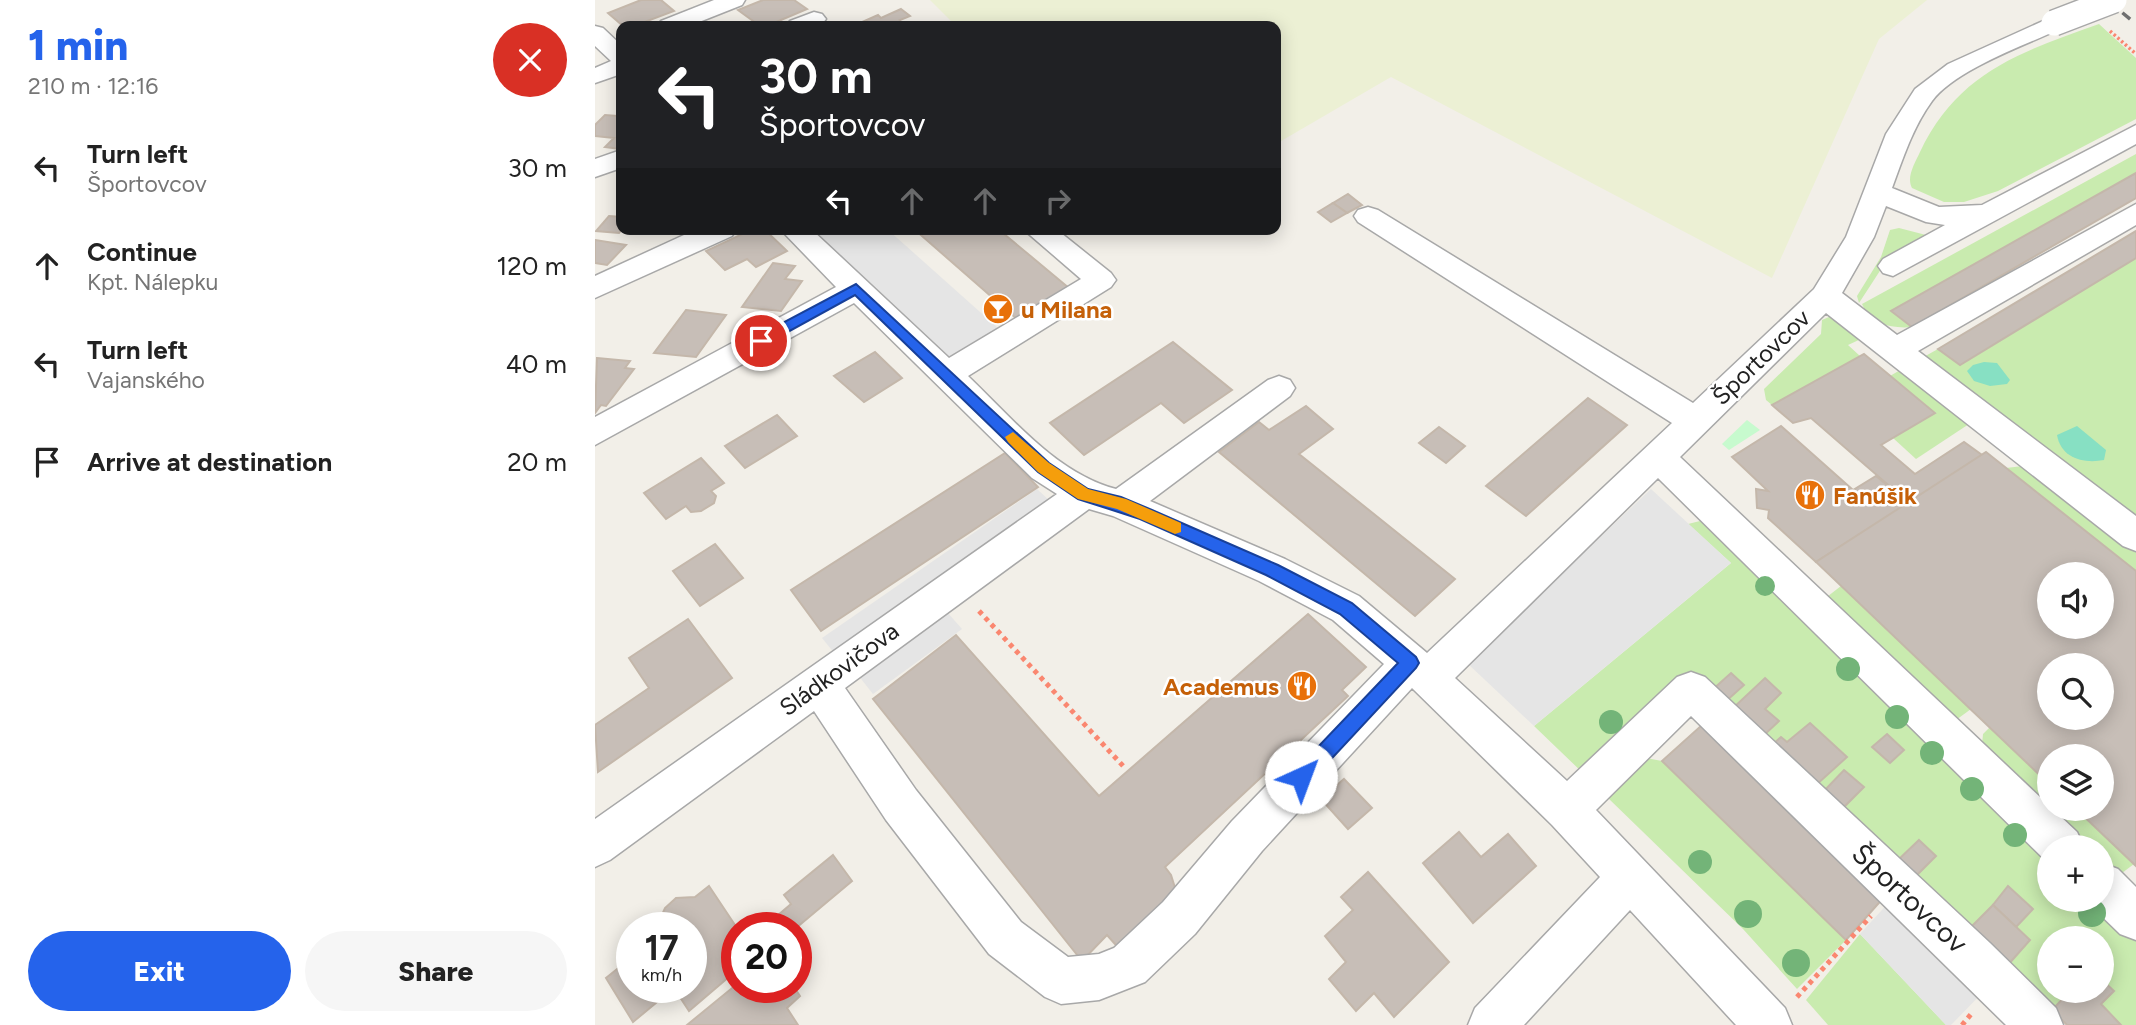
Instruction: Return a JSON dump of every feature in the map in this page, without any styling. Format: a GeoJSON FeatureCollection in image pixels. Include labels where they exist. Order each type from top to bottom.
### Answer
{"type":"FeatureCollection","features":[{"type":"Feature","properties":{"kind":"street"},"geometry":{"type":"LineString","coordinates":[[682,21],[734,0]]}},
{"type":"Feature","properties":{"kind":"street","name":"Športovcov"},"geometry":{"type":"LineString","coordinates":[[818,683],[901,805],[1005,938],[1061,981],[1099,977],[1129,966],[1179,918],[1247,836],[1419,670],[1695,421],[1825,296],[1860,237],[1899,134],[1924,94],[1957,69],[2054,23],[2114,0]]}},
{"type":"Feature","properties":{"kind":"street"},"geometry":{"type":"LineString","coordinates":[[595,76],[614,50]]}},
{"type":"Feature","properties":{"kind":"street"},"geometry":{"type":"LineString","coordinates":[[1893,267],[2136,133]]}},
{"type":"Feature","properties":{"kind":"street"},"geometry":{"type":"LineString","coordinates":[[595,169],[616,160]]}},
{"type":"Feature","properties":{"kind":"street"},"geometry":{"type":"LineString","coordinates":[[1876,192],[1936,216],[1987,214]]}},
{"type":"Feature","properties":{"kind":"street"},"geometry":{"type":"LineString","coordinates":[[1896,350],[2136,214]]}},
{"type":"Feature","properties":{"kind":"street"},"geometry":{"type":"LineString","coordinates":[[1368,216],[1695,421]]}},
{"type":"Feature","properties":{"kind":"street"},"geometry":{"type":"LineString","coordinates":[[595,288],[709,235]]}},
{"type":"Feature","properties":{"kind":"street"},"geometry":{"type":"LineString","coordinates":[[800,235],[1044,468],[1084,494],[1121,504],[1272,570],[1346,608],[1419,670],[1567,810],[1630,878],[1779,1015]]}},
{"type":"Feature","properties":{"kind":"street"},"geometry":{"type":"LineString","coordinates":[[948,374],[1101,280],[1045,235]]}},
{"type":"Feature","properties":{"kind":"street"},"geometry":{"type":"LineString","coordinates":[[595,432],[856,289]]}},
{"type":"Feature","properties":{"kind":"street"},"geometry":{"type":"LineString","coordinates":[[1825,296],[2136,536]]}},
{"type":"Feature","properties":{"kind":"street"},"geometry":{"type":"LineString","coordinates":[[1121,504],[1279,388]]}},
{"type":"Feature","properties":{"kind":"street"},"geometry":{"type":"LineString","coordinates":[[1656,456],[2050,835]]}},
{"type":"Feature","properties":{"kind":"street","name":"Sládkovičova"},"geometry":{"type":"LineString","coordinates":[[595,845],[1084,494]]}},
{"type":"Feature","properties":{"kind":"street","name":"Športovcov"},"geometry":{"type":"LineString","coordinates":[[1567,810],[1691,690],[2039,1025]]}},
{"type":"Feature","properties":{"kind":"street"},"geometry":{"type":"LineString","coordinates":[[1492,1025],[1630,878]]}},
{"type":"Feature","properties":{"kind":"street"},"geometry":{"type":"LineString","coordinates":[[2114,897],[2136,918]]}},
{"type":"Feature","properties":{"kind":"path"},"geometry":{"type":"LineString","coordinates":[[955,585],[1125,768]]}},
{"type":"Feature","properties":{"kind":"path"},"geometry":{"type":"LineString","coordinates":[[1779,1015],[1898,887]]}},
{"type":"Feature","properties":{"kind":"green space"},"geometry":{"type":"Polygon","coordinates":[[[930,0],[1927,0],[1879,39],[1772,278],[1391,77],[1281,141],[1281,21],[951,21],[930,0]]]}},
{"type":"Feature","properties":{"kind":"green space"},"geometry":{"type":"Polygon","coordinates":[[[2099,24],[2136,58],[2136,119],[1998,191],[1964,202],[1944,202],[1912,188],[1912,170],[1935,125],[1953,102],[1973,84],[2018,56],[2099,24]]]}},
{"type":"Feature","properties":{"kind":"green space"},"geometry":{"type":"Polygon","coordinates":[[[2136,154],[2136,173],[1892,311],[1912,327],[1883,324],[1857,311],[1864,308],[1862,304],[2136,154]]]}},
{"type":"Feature","properties":{"kind":"green space"},"geometry":{"type":"Polygon","coordinates":[[[1899,228],[1926,235],[1887,260],[1859,303],[1857,296],[1881,257],[1890,230],[1899,228]]]}},
{"type":"Feature","properties":{"kind":"green space"},"geometry":{"type":"Polygon","coordinates":[[[2136,258],[2136,524],[1920,359],[1938,349],[1961,365],[2136,258]]]}},
{"type":"Feature","properties":{"kind":"green space"},"geometry":{"type":"Polygon","coordinates":[[[1837,317],[1861,339],[1848,345],[1860,356],[1772,405],[1766,400],[1764,389],[1821,334],[1822,320],[1837,317]]]}},
{"type":"Feature","properties":{"kind":"green space"},"geometry":{"type":"Polygon","coordinates":[[[1997,363],[2010,380],[2007,384],[1990,386],[1974,381],[1967,371],[1973,365],[1997,363]]]}},
{"type":"Feature","properties":{"kind":"green space"},"geometry":{"type":"Polygon","coordinates":[[[1907,366],[1969,424],[1916,459],[1893,438],[1890,376],[1907,366]]]}},
{"type":"Feature","properties":{"kind":"green space"},"geometry":{"type":"Polygon","coordinates":[[[1747,420],[1760,430],[1729,450],[1722,444],[1747,420]]]}},
{"type":"Feature","properties":{"kind":"green space"},"geometry":{"type":"Polygon","coordinates":[[[2077,426],[2106,450],[2104,460],[2081,460],[2063,449],[2057,435],[2077,426]]]}},
{"type":"Feature","properties":{"kind":"green space"},"geometry":{"type":"Polygon","coordinates":[[[2023,466],[2136,548],[2136,571],[2006,468],[2023,466]]]}},
{"type":"Feature","properties":{"kind":"green space"},"geometry":{"type":"Polygon","coordinates":[[[1700,521],[1712,524],[1724,533],[2037,843],[2037,912],[2107,912],[2136,940],[2136,1025],[2067,1025],[2044,1003],[2114,1003],[2114,926],[2037,926],[2037,997],[1709,689],[1585,775],[1534,726],[1731,563],[1688,524],[1700,521]]]}},
{"type":"Feature","properties":{"kind":"green space"},"geometry":{"type":"Polygon","coordinates":[[[1841,586],[1971,709],[1956,720],[1823,600],[1841,586]]]}},
{"type":"Feature","properties":{"kind":"green space"},"geometry":{"type":"Polygon","coordinates":[[[1990,727],[2037,772],[2037,798],[1982,745],[1983,734],[1990,727]]]}},
{"type":"Feature","properties":{"kind":"green space"},"geometry":{"type":"Polygon","coordinates":[[[1646,758],[1662,761],[1846,940],[1797,989],[1743,929],[1608,798],[1646,758]]]}},
{"type":"Feature","properties":{"kind":"green space"},"geometry":{"type":"Polygon","coordinates":[[[2061,821],[2088,821],[2103,835],[2076,835],[2061,821]]]}},
{"type":"Feature","properties":{"kind":"green space"},"geometry":{"type":"Polygon","coordinates":[[[2114,845],[2134,864],[2118,876],[2114,872],[2114,845]]]}},
{"type":"Feature","properties":{"kind":"green space"},"geometry":{"type":"Polygon","coordinates":[[[1860,934],[1946,1025],[1828,1025],[1806,1000],[1860,934]]]}},
{"type":"Feature","properties":{"kind":"shaded area"},"geometry":{"type":"Polygon","coordinates":[[[800,235],[894,235],[1008,337],[948,374],[800,235]]]}},
{"type":"Feature","properties":{"kind":"shaded area"},"geometry":{"type":"Polygon","coordinates":[[[1037,489],[1051,502],[835,654],[822,638],[1037,489]]]}},
{"type":"Feature","properties":{"kind":"shaded area"},"geometry":{"type":"Polygon","coordinates":[[[1651,489],[1731,563],[1534,726],[1467,663],[1651,489]]]}},
{"type":"Feature","properties":{"kind":"shaded area"},"geometry":{"type":"Polygon","coordinates":[[[947,612],[962,629],[873,694],[858,675],[947,612]]]}},
{"type":"Feature","properties":{"kind":"shaded area"},"geometry":{"type":"Polygon","coordinates":[[[1892,899],[1985,990],[1951,1025],[1946,1025],[1860,934],[1892,899]]]}},
{"type":"Feature","properties":{"kind":"building"},"geometry":{"type":"Polygon","coordinates":[[[641,0],[661,0],[674,11],[647,21],[617,21],[608,13],[641,0]]]}},
{"type":"Feature","properties":{"kind":"building"},"geometry":{"type":"Polygon","coordinates":[[[763,0],[794,0],[807,9],[779,21],[753,21],[738,10],[763,0]]]}},
{"type":"Feature","properties":{"kind":"building"},"geometry":{"type":"Polygon","coordinates":[[[901,9],[910,16],[901,21],[864,21],[878,15],[881,18],[901,9]]]}},
{"type":"Feature","properties":{"kind":"building"},"geometry":{"type":"Polygon","coordinates":[[[605,115],[616,116],[616,148],[605,147],[614,138],[595,136],[595,125],[605,115]]]}},
{"type":"Feature","properties":{"kind":"building"},"geometry":{"type":"Polygon","coordinates":[[[2136,173],[2136,198],[1912,327],[1891,311],[2136,173]]]}},
{"type":"Feature","properties":{"kind":"building"},"geometry":{"type":"Polygon","coordinates":[[[1348,194],[1362,205],[1347,213],[1333,203],[1348,194]]]}},
{"type":"Feature","properties":{"kind":"building"},"geometry":{"type":"Polygon","coordinates":[[[1333,203],[1347,213],[1331,222],[1318,212],[1333,203]]]}},
{"type":"Feature","properties":{"kind":"building"},"geometry":{"type":"Polygon","coordinates":[[[609,216],[616,217],[616,233],[596,231],[609,216]]]}},
{"type":"Feature","properties":{"kind":"building"},"geometry":{"type":"Polygon","coordinates":[[[2136,231],[2136,258],[1960,365],[1938,349],[2136,231]]]}},
{"type":"Feature","properties":{"kind":"building"},"geometry":{"type":"Polygon","coordinates":[[[740,235],[770,235],[787,251],[756,267],[747,259],[725,270],[706,251],[740,235]]]}},
{"type":"Feature","properties":{"kind":"building"},"geometry":{"type":"Polygon","coordinates":[[[921,235],[1005,235],[1069,288],[1017,319],[921,235]]]}},
{"type":"Feature","properties":{"kind":"building"},"geometry":{"type":"Polygon","coordinates":[[[595,240],[626,245],[607,265],[595,263],[595,240]]]}},
{"type":"Feature","properties":{"kind":"building"},"geometry":{"type":"Polygon","coordinates":[[[773,263],[795,266],[785,279],[802,281],[781,311],[742,307],[773,263]]]}},
{"type":"Feature","properties":{"kind":"building"},"geometry":{"type":"Polygon","coordinates":[[[686,310],[726,315],[696,357],[654,353],[686,310]]]}},
{"type":"Feature","properties":{"kind":"building"},"geometry":{"type":"Polygon","coordinates":[[[1173,342],[1232,390],[1184,423],[1161,403],[1084,455],[1050,423],[1173,342]]]}},
{"type":"Feature","properties":{"kind":"building"},"geometry":{"type":"Polygon","coordinates":[[[875,352],[902,378],[864,402],[834,376],[875,352]]]}},
{"type":"Feature","properties":{"kind":"building"},"geometry":{"type":"Polygon","coordinates":[[[1864,354],[1935,413],[1881,445],[1915,474],[1964,442],[1982,455],[1909,503],[1811,418],[1793,423],[1772,405],[1864,354]]]}},
{"type":"Feature","properties":{"kind":"building"},"geometry":{"type":"Polygon","coordinates":[[[597,358],[630,361],[625,368],[634,369],[606,406],[601,405],[595,413],[597,358]]]}},
{"type":"Feature","properties":{"kind":"building"},"geometry":{"type":"Polygon","coordinates":[[[1588,398],[1627,425],[1526,516],[1486,486],[1588,398]]]}},
{"type":"Feature","properties":{"kind":"building"},"geometry":{"type":"Polygon","coordinates":[[[1306,406],[1333,429],[1299,454],[1455,579],[1415,616],[1219,452],[1259,422],[1269,430],[1306,406]]]}},
{"type":"Feature","properties":{"kind":"building"},"geometry":{"type":"Polygon","coordinates":[[[777,415],[797,436],[745,468],[725,446],[777,415]]]}},
{"type":"Feature","properties":{"kind":"building"},"geometry":{"type":"Polygon","coordinates":[[[1781,426],[1853,490],[1876,476],[1909,503],[1816,562],[1768,518],[1769,510],[1757,508],[1756,489],[1768,491],[1732,457],[1781,426]]]}},
{"type":"Feature","properties":{"kind":"building"},"geometry":{"type":"Polygon","coordinates":[[[1439,427],[1465,446],[1446,463],[1419,443],[1439,427]]]}},
{"type":"Feature","properties":{"kind":"building"},"geometry":{"type":"Polygon","coordinates":[[[1986,452],[2136,571],[2136,866],[2114,845],[2114,835],[2103,835],[2089,821],[2114,821],[2114,744],[2037,744],[2037,773],[1816,562],[1986,452]]]}},
{"type":"Feature","properties":{"kind":"building"},"geometry":{"type":"Polygon","coordinates":[[[1005,453],[1038,487],[821,631],[791,590],[1005,453]]]}},
{"type":"Feature","properties":{"kind":"building"},"geometry":{"type":"Polygon","coordinates":[[[701,458],[724,483],[711,491],[716,496],[714,503],[701,511],[691,512],[686,506],[666,519],[644,493],[701,458]]]}},
{"type":"Feature","properties":{"kind":"building"},"geometry":{"type":"Polygon","coordinates":[[[715,544],[743,578],[700,606],[673,571],[715,544]]]}},
{"type":"Feature","properties":{"kind":"building"},"geometry":{"type":"Polygon","coordinates":[[[1308,614],[1366,667],[1342,690],[1348,696],[1165,867],[1171,875],[1180,904],[1123,953],[1107,935],[1082,961],[873,699],[956,635],[1099,796],[1308,614]]]}},
{"type":"Feature","properties":{"kind":"building"},"geometry":{"type":"Polygon","coordinates":[[[688,619],[732,678],[598,772],[595,725],[649,688],[629,658],[688,619]]]}},
{"type":"Feature","properties":{"kind":"building"},"geometry":{"type":"Polygon","coordinates":[[[1731,673],[1744,685],[1724,703],[1711,691],[1731,673]]]}},
{"type":"Feature","properties":{"kind":"building"},"geometry":{"type":"Polygon","coordinates":[[[1765,678],[1781,693],[1765,709],[1779,721],[1761,738],[1731,710],[1765,678]]]}},
{"type":"Feature","properties":{"kind":"building"},"geometry":{"type":"Polygon","coordinates":[[[1810,723],[1847,757],[1815,786],[1771,746],[1781,737],[1787,742],[1810,723]]]}},
{"type":"Feature","properties":{"kind":"building"},"geometry":{"type":"Polygon","coordinates":[[[1702,725],[1885,896],[1846,940],[1662,761],[1702,725]]]}},
{"type":"Feature","properties":{"kind":"building"},"geometry":{"type":"Polygon","coordinates":[[[1887,734],[1904,750],[1890,763],[1872,747],[1887,734]]]}},
{"type":"Feature","properties":{"kind":"building"},"geometry":{"type":"Polygon","coordinates":[[[1844,770],[1864,787],[1842,809],[1823,792],[1844,770]]]}},
{"type":"Feature","properties":{"kind":"building"},"geometry":{"type":"Polygon","coordinates":[[[1344,779],[1372,808],[1348,829],[1321,799],[1344,779]]]}},
{"type":"Feature","properties":{"kind":"building"},"geometry":{"type":"Polygon","coordinates":[[[1459,832],[1481,857],[1508,834],[1536,866],[1473,923],[1423,863],[1459,832]]]}},
{"type":"Feature","properties":{"kind":"building"},"geometry":{"type":"Polygon","coordinates":[[[1919,840],[1936,856],[1915,877],[1898,860],[1919,840]]]}},
{"type":"Feature","properties":{"kind":"building"},"geometry":{"type":"Polygon","coordinates":[[[833,855],[852,881],[812,915],[812,912],[782,912],[791,904],[784,895],[833,855]]]}},
{"type":"Feature","properties":{"kind":"building"},"geometry":{"type":"Polygon","coordinates":[[[1368,872],[1449,962],[1394,1017],[1374,993],[1356,1011],[1329,979],[1346,962],[1325,936],[1353,910],[1341,897],[1368,872]]]}},
{"type":"Feature","properties":{"kind":"building"},"geometry":{"type":"Polygon","coordinates":[[[709,886],[726,912],[721,912],[721,984],[707,996],[707,912],[663,912],[676,898],[695,897],[709,886]]]}},
{"type":"Feature","properties":{"kind":"building"},"geometry":{"type":"Polygon","coordinates":[[[2008,886],[2033,909],[2016,927],[1993,905],[2008,886]]]}},
{"type":"Feature","properties":{"kind":"building"},"geometry":{"type":"Polygon","coordinates":[[[1993,905],[2030,940],[2007,966],[1969,929],[1993,905]]]}},
{"type":"Feature","properties":{"kind":"building"},"geometry":{"type":"Polygon","coordinates":[[[616,970],[616,994],[606,978],[616,970]]]}},
{"type":"Feature","properties":{"kind":"building"},"geometry":{"type":"Polygon","coordinates":[[[721,997],[721,1003],[792,1003],[787,1008],[798,1025],[687,1025],[721,997]]]}},
{"type":"Feature","properties":{"kind":"building"},"geometry":{"type":"Polygon","coordinates":[[[621,1003],[656,1003],[633,1022],[621,1003]]]}},
{"type":"Feature","properties":{"kind":"building"},"geometry":{"type":"Polygon","coordinates":[[[684,1003],[698,1003],[689,1011],[684,1003]]]}},
{"type":"Feature","properties":{"kind":"building"},"geometry":{"type":"Polygon","coordinates":[[[2059,1003],[2102,1003],[2121,1025],[2067,1025],[2052,1010],[2059,1003]]]}},
{"type":"Feature","properties":{"kind":"railway"},"geometry":{"type":"LineString","coordinates":[[2107,0],[2136,24]]}},
{"type":"Feature","properties":{"kind":"slow traffic"},"geometry":{"type":"LineString","coordinates":[[1013,437],[1044,468],[1084,494],[1121,504],[1175,527]]}},
{"type":"Feature","properties":{"kind":"place","name":"u Milana"},"geometry":{"type":"Point","coordinates":[998,309]}},
{"type":"Feature","properties":{"kind":"place","name":"Fanúšik"},"geometry":{"type":"Point","coordinates":[1810,495]}},
{"type":"Feature","properties":{"kind":"place","name":"Academus"},"geometry":{"type":"Point","coordinates":[1302,686]}},
{"type":"Feature","properties":{"kind":"route"},"geometry":{"type":"LineString","coordinates":[[761,341],[856,289],[1044,468],[1084,494],[1121,504],[1272,570],[1346,608],[1410,663],[1301,777]]}}]}
